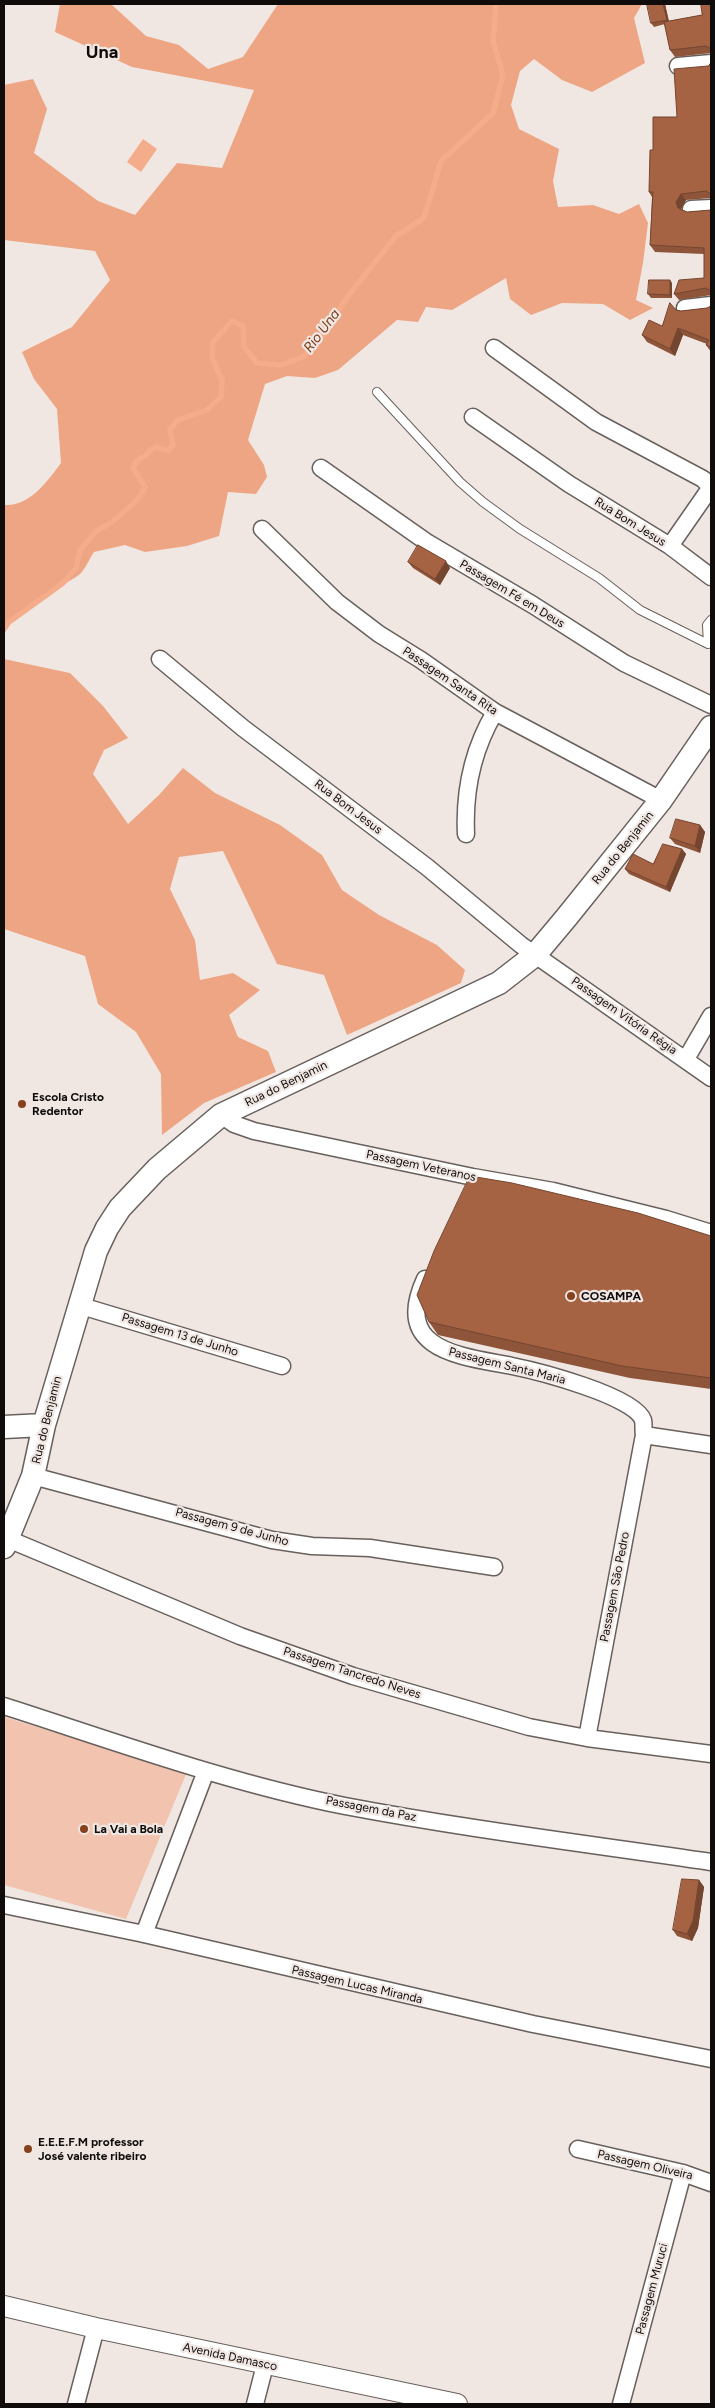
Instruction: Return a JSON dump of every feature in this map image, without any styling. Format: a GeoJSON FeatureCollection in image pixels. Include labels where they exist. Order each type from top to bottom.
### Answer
{"type":"FeatureCollection","features":[{"type":"Feature","properties":{"kind":"main road","name":"Rua do Benjamin"},"geometry":{"type":"LineString","coordinates":[[6,1543],[33,1476],[44,1425],[78,1305],[96,1250],[120,1208],[157,1169],[221,1115],[499,983],[536,955],[708,741]]}},
{"type":"Feature","properties":{"kind":"main road"},"geometry":{"type":"LineString","coordinates":[[4,1427],[44,1425]]}},
{"type":"Feature","properties":{"kind":"street"},"geometry":{"type":"LineString","coordinates":[[678,66],[711,63]]}},
{"type":"Feature","properties":{"kind":"street"},"geometry":{"type":"LineString","coordinates":[[691,208],[711,208]]}},
{"type":"Feature","properties":{"kind":"street"},"geometry":{"type":"LineString","coordinates":[[685,308],[711,305]]}},
{"type":"Feature","properties":{"kind":"street"},"geometry":{"type":"LineString","coordinates":[[494,348],[596,422],[703,479],[711,487],[670,546]]}},
{"type":"Feature","properties":{"kind":"street","name":"Rua Bom Jesus"},"geometry":{"type":"LineString","coordinates":[[473,417],[569,484],[670,546],[711,577]]}},
{"type":"Feature","properties":{"kind":"street","name":"Passagem Fé em Deus"},"geometry":{"type":"LineString","coordinates":[[321,468],[428,543],[534,605],[624,663],[711,705]]}},
{"type":"Feature","properties":{"kind":"street","name":"Passagem Santa Rita"},"geometry":{"type":"LineString","coordinates":[[262,529],[337,602],[379,634],[421,660],[495,712],[661,800]]}},
{"type":"Feature","properties":{"kind":"street","name":"Rua Bom Jesus"},"geometry":{"type":"LineString","coordinates":[[160,659],[243,728],[427,867],[521,946],[536,955]]}},
{"type":"Feature","properties":{"kind":"street"},"geometry":{"type":"LineString","coordinates":[[466,834],[465,810],[472,763],[481,736],[495,712]]}},
{"type":"Feature","properties":{"kind":"street","name":"Passagem Vitória Régia"},"geometry":{"type":"LineString","coordinates":[[536,955],[711,1078]]}},
{"type":"Feature","properties":{"kind":"street"},"geometry":{"type":"LineString","coordinates":[[686,1059],[711,1016]]}},
{"type":"Feature","properties":{"kind":"street","name":"Passagem Veteranos"},"geometry":{"type":"LineString","coordinates":[[221,1115],[234,1124],[254,1131],[473,1177],[553,1191],[666,1219],[711,1233]]}},
{"type":"Feature","properties":{"kind":"street"},"geometry":{"type":"LineString","coordinates":[[465,1194],[473,1177]]}},
{"type":"Feature","properties":{"kind":"street","name":"Passagem Santa Maria"},"geometry":{"type":"LineString","coordinates":[[432,1265],[415,1312],[421,1330],[434,1345],[452,1354],[523,1368],[612,1396],[631,1405],[643,1419],[644,1435]]}},
{"type":"Feature","properties":{"kind":"street","name":"Passagem 13 de Junho"},"geometry":{"type":"LineString","coordinates":[[78,1305],[282,1366]]}},
{"type":"Feature","properties":{"kind":"street"},"geometry":{"type":"LineString","coordinates":[[644,1435],[711,1445]]}},
{"type":"Feature","properties":{"kind":"street","name":"Passagem São Pedro"},"geometry":{"type":"LineString","coordinates":[[587,1738],[644,1435]]}},
{"type":"Feature","properties":{"kind":"street","name":"Passagem 9 de Junho"},"geometry":{"type":"LineString","coordinates":[[33,1476],[272,1540],[312,1546],[370,1548],[494,1567]]}},
{"type":"Feature","properties":{"kind":"street","name":"Passagem Tancredo Neves"},"geometry":{"type":"LineString","coordinates":[[6,1543],[240,1636],[353,1676],[530,1727],[587,1738],[711,1754]]}},
{"type":"Feature","properties":{"kind":"street","name":"Passagem da Paz"},"geometry":{"type":"LineString","coordinates":[[4,1706],[206,1771],[343,1805],[458,1825],[711,1862]]}},
{"type":"Feature","properties":{"kind":"street"},"geometry":{"type":"LineString","coordinates":[[144,1934],[206,1771]]}},
{"type":"Feature","properties":{"kind":"street","name":"Passagem Lucas Miranda"},"geometry":{"type":"LineString","coordinates":[[4,1905],[144,1934],[532,2024],[711,2059]]}},
{"type":"Feature","properties":{"kind":"street","name":"Passagem Oliveira"},"geometry":{"type":"LineString","coordinates":[[578,2149],[683,2174],[711,2183]]}},
{"type":"Feature","properties":{"kind":"street","name":"Passagem Muruci"},"geometry":{"type":"LineString","coordinates":[[621,2404],[683,2174]]}},
{"type":"Feature","properties":{"kind":"street","name":"Avenida Damasco"},"geometry":{"type":"LineString","coordinates":[[4,2306],[96,2328],[450,2404]]}},
{"type":"Feature","properties":{"kind":"street"},"geometry":{"type":"LineString","coordinates":[[76,2404],[96,2328]]}},
{"type":"Feature","properties":{"kind":"street"},"geometry":{"type":"LineString","coordinates":[[255,2404],[265,2365]]}},
{"type":"Feature","properties":{"kind":"lane"},"geometry":{"type":"LineString","coordinates":[[377,392],[460,482],[483,502],[520,529],[549,545],[565,558],[599,578],[640,610],[687,636],[708,644],[707,625],[711,620]]}},
{"type":"Feature","properties":{"kind":"shaded area"},"geometry":{"type":"Polygon","coordinates":[[[60,4],[111,4],[146,36],[179,45],[208,69],[243,57],[278,4],[642,4],[634,18],[645,63],[592,92],[562,80],[534,59],[520,71],[511,105],[519,129],[559,149],[553,181],[558,207],[593,205],[619,214],[639,204],[648,223],[636,300],[653,308],[630,320],[603,304],[562,303],[531,315],[510,299],[506,278],[452,310],[426,307],[418,322],[397,320],[338,370],[315,378],[287,376],[265,384],[248,440],[264,465],[267,477],[256,494],[228,492],[219,536],[187,546],[145,552],[125,545],[94,552],[79,575],[25,609],[9,625],[4,635],[4,505],[13,505],[29,498],[50,478],[61,463],[57,409],[34,379],[22,352],[72,327],[110,280],[95,251],[4,240],[4,85],[33,79],[47,109],[34,153],[98,201],[135,215],[177,163],[222,168],[254,90],[132,67],[55,32],[60,4]]]}},
{"type":"Feature","properties":{"kind":"shaded area"},"geometry":{"type":"Polygon","coordinates":[[[143,139],[157,149],[141,172],[127,162],[143,139]]]}},
{"type":"Feature","properties":{"kind":"shaded area"},"geometry":{"type":"Polygon","coordinates":[[[4,659],[70,673],[103,706],[128,738],[104,750],[93,774],[128,824],[159,795],[183,768],[215,793],[280,825],[322,855],[342,890],[379,915],[437,945],[465,970],[461,983],[347,1035],[324,975],[277,964],[223,851],[179,857],[170,889],[195,940],[200,980],[233,973],[260,990],[229,1015],[238,1037],[268,1051],[276,1072],[204,1103],[162,1135],[161,1074],[136,1032],[98,1004],[85,956],[4,929],[4,659]]]}},
{"type":"Feature","properties":{"kind":"shaded area","name":"La Vai a Bola"},"geometry":{"type":"Polygon","coordinates":[[[4,1717],[187,1772],[126,1919],[4,1885],[4,1717]]]}},
{"type":"Feature","properties":{"kind":"building"},"geometry":{"type":"Polygon","coordinates":[[[647,4],[663,4],[667,20],[651,23],[647,4]]]}},
{"type":"Feature","properties":{"kind":"building"},"geometry":{"type":"Polygon","coordinates":[[[701,4],[711,4],[711,49],[706,46],[670,50],[664,22],[702,15],[701,4]]]}},
{"type":"Feature","properties":{"kind":"building"},"geometry":{"type":"Polygon","coordinates":[[[711,63],[711,194],[706,191],[681,194],[676,202],[678,208],[687,212],[711,210],[711,291],[706,288],[674,294],[679,280],[704,278],[704,248],[650,245],[653,192],[649,192],[650,150],[653,150],[653,117],[677,117],[674,69],[708,66],[711,63]]]}},
{"type":"Feature","properties":{"kind":"building"},"geometry":{"type":"Polygon","coordinates":[[[649,280],[670,280],[670,295],[648,294],[649,280]]]}},
{"type":"Feature","properties":{"kind":"building"},"geometry":{"type":"Polygon","coordinates":[[[670,303],[676,310],[681,311],[711,306],[711,347],[706,345],[709,340],[678,328],[670,349],[642,335],[649,320],[662,326],[670,303]]]}},
{"type":"Feature","properties":{"kind":"building"},"geometry":{"type":"Polygon","coordinates":[[[418,545],[446,561],[435,579],[408,562],[418,545]]]}},
{"type":"Feature","properties":{"kind":"building"},"geometry":{"type":"Polygon","coordinates":[[[676,819],[700,825],[695,846],[670,838],[676,819]]]}},
{"type":"Feature","properties":{"kind":"building"},"geometry":{"type":"Polygon","coordinates":[[[663,844],[682,849],[666,887],[625,869],[633,854],[653,864],[663,844]]]}},
{"type":"Feature","properties":{"kind":"building","name":"COSAMPA"},"geometry":{"type":"Polygon","coordinates":[[[470,1176],[512,1183],[638,1213],[711,1236],[711,1378],[622,1366],[429,1322],[417,1295],[434,1251],[470,1176]]]}},
{"type":"Feature","properties":{"kind":"building"},"geometry":{"type":"Polygon","coordinates":[[[682,1879],[699,1880],[693,1921],[687,1934],[673,1930],[682,1879]]]}},
{"type":"Feature","properties":{"kind":"waterway","name":"Rio Una"},"geometry":{"type":"LineString","coordinates":[[4,629],[9,622],[63,583],[76,568],[80,550],[95,532],[112,522],[141,495],[145,487],[133,468],[136,462],[146,456],[150,450],[157,447],[168,451],[173,445],[170,429],[178,420],[207,410],[221,397],[222,380],[212,358],[213,342],[232,321],[243,326],[244,347],[257,363],[281,365],[303,357],[322,336],[348,296],[396,236],[424,218],[441,161],[493,113],[503,75],[493,41],[496,4]]}},
{"type":"Feature","properties":{"kind":"place","name":"Escola Cristo Redentor"},"geometry":{"type":"Point","coordinates":[22,1104]}},
{"type":"Feature","properties":{"kind":"place","name":"COSAMPA"},"geometry":{"type":"Point","coordinates":[571,1296]}},
{"type":"Feature","properties":{"kind":"place","name":"La Vai a Bola"},"geometry":{"type":"Point","coordinates":[84,1829]}},
{"type":"Feature","properties":{"kind":"place","name":"E.E.E.F.M professor José valente ribeiro"},"geometry":{"type":"Point","coordinates":[28,2149]}},
{"type":"Feature","properties":{"kind":"district","name":"Una"},"geometry":{"type":"Point","coordinates":[102,53]}}]}
